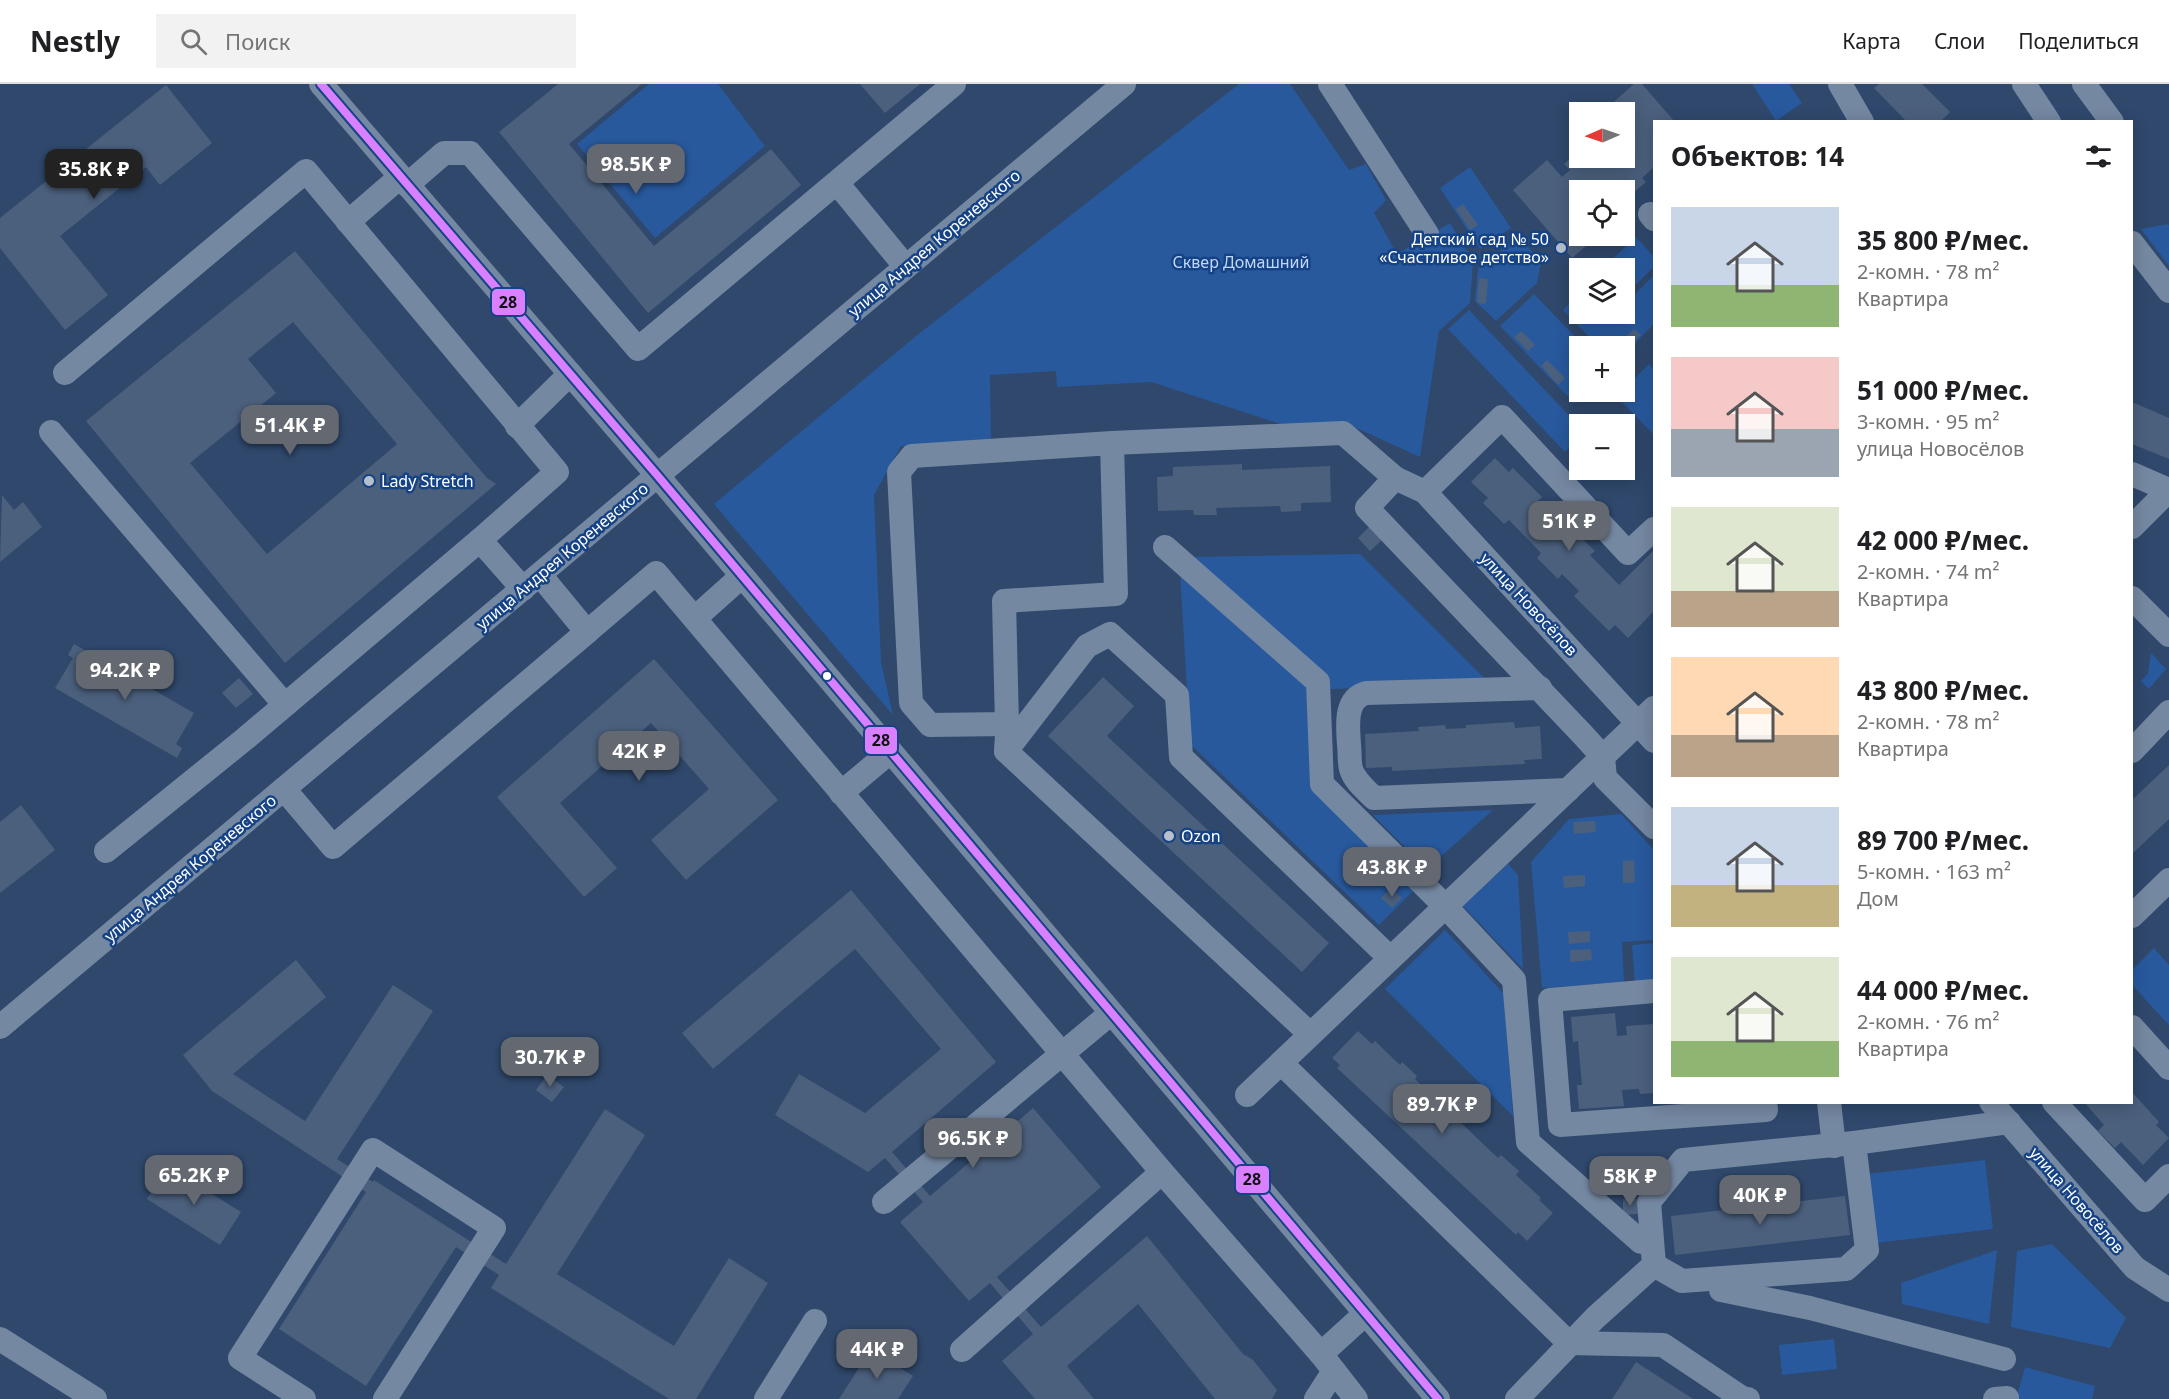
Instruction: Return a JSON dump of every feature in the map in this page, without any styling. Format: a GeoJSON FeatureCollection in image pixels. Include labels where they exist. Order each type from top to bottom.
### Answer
{"type":"FeatureCollection","features":[{"type":"Feature","properties":{"kind":"street"},"geometry":{"type":"LineString","coordinates":[[321,84],[657,475],[1110,1014],[1438,1399]]}},
{"type":"Feature","properties":{"kind":"street"},"geometry":{"type":"LineString","coordinates":[[348,222],[444,153],[470,153],[638,349],[954,84]]}},
{"type":"Feature","properties":{"kind":"street","name":"улица Андрея Кореневского"},"geometry":{"type":"LineString","coordinates":[[0,1027],[1124,84]]}},
{"type":"Feature","properties":{"kind":"street"},"geometry":{"type":"LineString","coordinates":[[1330,84],[1427,234]]}},
{"type":"Feature","properties":{"kind":"street"},"geometry":{"type":"LineString","coordinates":[[1840,84],[1861,120]]}},
{"type":"Feature","properties":{"kind":"street"},"geometry":{"type":"LineString","coordinates":[[2024,84],[2048,120]]}},
{"type":"Feature","properties":{"kind":"street"},"geometry":{"type":"LineString","coordinates":[[2085,84],[2111,120]]}},
{"type":"Feature","properties":{"kind":"street"},"geometry":{"type":"LineString","coordinates":[[64,373],[306,171],[557,472],[285,705],[106,851]]}},
{"type":"Feature","properties":{"kind":"street"},"geometry":{"type":"LineString","coordinates":[[837,183],[905,266]]}},
{"type":"Feature","properties":{"kind":"street"},"geometry":{"type":"LineString","coordinates":[[2133,249],[2169,291]]}},
{"type":"Feature","properties":{"kind":"street"},"geometry":{"type":"LineString","coordinates":[[517,426],[570,374]]}},
{"type":"Feature","properties":{"kind":"street"},"geometry":{"type":"LineString","coordinates":[[1425,492],[1502,417],[1628,554],[1653,531]]}},
{"type":"Feature","properties":{"kind":"street"},"geometry":{"type":"LineString","coordinates":[[51,432],[285,705]]}},
{"type":"Feature","properties":{"kind":"street","name":"улица Новосёлов"},"geometry":{"type":"LineString","coordinates":[[1007,724],[930,725],[911,703],[899,472],[912,456],[1112,443],[1343,434],[1395,478],[1425,492],[1646,715],[1653,738]]}},
{"type":"Feature","properties":{"kind":"street"},"geometry":{"type":"LineString","coordinates":[[1112,443],[1116,594],[1004,601],[1006,751],[1310,1034]]}},
{"type":"Feature","properties":{"kind":"street"},"geometry":{"type":"LineString","coordinates":[[2133,474],[2169,490],[2133,526]]}},
{"type":"Feature","properties":{"kind":"street"},"geometry":{"type":"LineString","coordinates":[[1395,478],[1367,508],[1603,757],[1605,778],[1653,825]]}},
{"type":"Feature","properties":{"kind":"street"},"geometry":{"type":"LineString","coordinates":[[480,540],[587,632]]}},
{"type":"Feature","properties":{"kind":"street"},"geometry":{"type":"LineString","coordinates":[[1166,547],[1318,682],[1322,784],[1446,907],[1514,980],[1528,1142],[1641,1242]]}},
{"type":"Feature","properties":{"kind":"street"},"geometry":{"type":"LineString","coordinates":[[284,789],[333,848],[656,573],[1162,1172],[1328,1363],[1356,1399]]}},
{"type":"Feature","properties":{"kind":"street"},"geometry":{"type":"LineString","coordinates":[[695,618],[742,576]]}},
{"type":"Feature","properties":{"kind":"street"},"geometry":{"type":"LineString","coordinates":[[2133,599],[2169,635]]}},
{"type":"Feature","properties":{"kind":"street"},"geometry":{"type":"LineString","coordinates":[[1006,751],[1087,646],[1110,634],[1177,694],[1182,757],[1390,958]]}},
{"type":"Feature","properties":{"kind":"street"},"geometry":{"type":"LineString","coordinates":[[1540,688],[1359,695],[1351,705],[1348,720],[1351,768],[1358,781],[1374,798],[1568,790]]}},
{"type":"Feature","properties":{"kind":"street"},"geometry":{"type":"LineString","coordinates":[[2133,751],[2169,712]]}},
{"type":"Feature","properties":{"kind":"street"},"geometry":{"type":"LineString","coordinates":[[1247,1095],[1646,715]]}},
{"type":"Feature","properties":{"kind":"street"},"geometry":{"type":"LineString","coordinates":[[841,793],[890,752]]}},
{"type":"Feature","properties":{"kind":"street"},"geometry":{"type":"LineString","coordinates":[[2133,915],[2169,880]]}},
{"type":"Feature","properties":{"kind":"street"},"geometry":{"type":"LineString","coordinates":[[1653,991],[1550,1000],[1560,1125],[1766,1110],[1765,1104]]}},
{"type":"Feature","properties":{"kind":"street"},"geometry":{"type":"LineString","coordinates":[[884,1202],[1110,1014]]}},
{"type":"Feature","properties":{"kind":"street"},"geometry":{"type":"LineString","coordinates":[[2133,1028],[2169,1068]]}},
{"type":"Feature","properties":{"kind":"street"},"geometry":{"type":"LineString","coordinates":[[1281,1063],[1569,1343],[1663,1345],[1742,1398],[1748,1399]]}},
{"type":"Feature","properties":{"kind":"street"},"geometry":{"type":"LineString","coordinates":[[1654,1265],[1682,1281],[1846,1269],[1867,1250],[1844,1144],[1830,1104]]}},
{"type":"Feature","properties":{"kind":"street","name":"улица Новосёлов"},"geometry":{"type":"LineString","coordinates":[[1993,1104],[2136,1268],[2169,1290]]}},
{"type":"Feature","properties":{"kind":"street"},"geometry":{"type":"LineString","coordinates":[[2057,1104],[2145,1200],[2169,1176]]}},
{"type":"Feature","properties":{"kind":"street"},"geometry":{"type":"LineString","coordinates":[[1654,1265],[1649,1202],[1683,1160],[1844,1144],[2010,1122]]}},
{"type":"Feature","properties":{"kind":"street"},"geometry":{"type":"LineString","coordinates":[[304,1399],[240,1358],[373,1150],[494,1228],[385,1399]]}},
{"type":"Feature","properties":{"kind":"street"},"geometry":{"type":"LineString","coordinates":[[962,1350],[1162,1172]]}},
{"type":"Feature","properties":{"kind":"street"},"geometry":{"type":"LineString","coordinates":[[1517,1399],[1569,1343],[1654,1265]]}},
{"type":"Feature","properties":{"kind":"street"},"geometry":{"type":"LineString","coordinates":[[1721,1290],[1810,1308],[2004,1359]]}},
{"type":"Feature","properties":{"kind":"street"},"geometry":{"type":"LineString","coordinates":[[1316,1399],[1328,1363],[1365,1314]]}},
{"type":"Feature","properties":{"kind":"street"},"geometry":{"type":"LineString","coordinates":[[766,1399],[815,1321]]}},
{"type":"Feature","properties":{"kind":"street"},"geometry":{"type":"LineString","coordinates":[[0,1340],[95,1399]]}},
{"type":"Feature","properties":{"kind":"green space"},"geometry":{"type":"Polygon","coordinates":[[[649,84],[718,84],[765,146],[655,238],[577,144],[649,84]]]}},
{"type":"Feature","properties":{"kind":"green space","name":"Сквер Домашний"},"geometry":{"type":"Polygon","coordinates":[[[1239,84],[1290,84],[1349,170],[1366,164],[1386,200],[1374,213],[1397,254],[1450,223],[1473,261],[1470,303],[1439,331],[1420,457],[1352,426],[1293,428],[1151,382],[1057,387],[1056,371],[990,375],[991,440],[901,446],[874,495],[881,662],[893,715],[714,504],[916,336],[1239,84]]]}},
{"type":"Feature","properties":{"kind":"green space"},"geometry":{"type":"Polygon","coordinates":[[[1752,84],[1789,84],[1802,103],[1775,120],[1752,84]]]}},
{"type":"Feature","properties":{"kind":"green space"},"geometry":{"type":"Polygon","coordinates":[[[1470,167],[1511,228],[1480,249],[1440,188],[1470,167]]]}},
{"type":"Feature","properties":{"kind":"green space"},"geometry":{"type":"Polygon","coordinates":[[[2168,224],[2169,226],[2169,266],[2141,229],[2168,224]]]}},
{"type":"Feature","properties":{"kind":"green space"},"geometry":{"type":"Polygon","coordinates":[[[1519,236],[1541,262],[1537,283],[1496,321],[1475,301],[1478,268],[1519,236]]]}},
{"type":"Feature","properties":{"kind":"green space"},"geometry":{"type":"Polygon","coordinates":[[[1636,237],[1653,256],[1653,268],[1635,285],[1635,258],[1614,258],[1626,246],[1635,246],[1636,237]]]}},
{"type":"Feature","properties":{"kind":"green space"},"geometry":{"type":"Polygon","coordinates":[[[1653,276],[1653,325],[1635,343],[1635,336],[1588,336],[1577,324],[1635,324],[1635,294],[1653,276]]]}},
{"type":"Feature","properties":{"kind":"green space"},"geometry":{"type":"Polygon","coordinates":[[[1534,294],[1574,336],[1569,336],[1569,398],[1500,326],[1534,294]]]}},
{"type":"Feature","properties":{"kind":"green space"},"geometry":{"type":"Polygon","coordinates":[[[1569,304],[1569,316],[1563,310],[1569,304]]]}},
{"type":"Feature","properties":{"kind":"green space"},"geometry":{"type":"Polygon","coordinates":[[[1469,310],[1569,415],[1569,448],[1565,452],[1448,329],[1469,310]]]}},
{"type":"Feature","properties":{"kind":"green space"},"geometry":{"type":"Polygon","coordinates":[[[1649,364],[1653,369],[1653,434],[1622,402],[1635,402],[1635,378],[1649,364]]]}},
{"type":"Feature","properties":{"kind":"green space"},"geometry":{"type":"Polygon","coordinates":[[[1360,554],[1488,682],[1313,690],[1318,787],[1417,887],[1379,925],[1190,744],[1180,571],[1193,557],[1360,554]]]}},
{"type":"Feature","properties":{"kind":"green space"},"geometry":{"type":"Polygon","coordinates":[[[2151,653],[2166,669],[2149,689],[2141,681],[2148,673],[2151,653]]]}},
{"type":"Feature","properties":{"kind":"green space"},"geometry":{"type":"Polygon","coordinates":[[[1493,810],[1427,869],[1373,815],[1493,810]]]}},
{"type":"Feature","properties":{"kind":"green space"},"geometry":{"type":"Polygon","coordinates":[[[1621,814],[1653,849],[1653,940],[1622,942],[1624,982],[1542,988],[1531,862],[1569,819],[1621,814]]]}},
{"type":"Feature","properties":{"kind":"green space"},"geometry":{"type":"Polygon","coordinates":[[[1508,864],[1518,875],[1523,969],[1463,906],[1508,864]]]}},
{"type":"Feature","properties":{"kind":"green space"},"geometry":{"type":"Polygon","coordinates":[[[1445,930],[1504,994],[1513,1116],[1385,989],[1445,930]]]}},
{"type":"Feature","properties":{"kind":"green space"},"geometry":{"type":"Polygon","coordinates":[[[1653,943],[1653,982],[1635,984],[1632,945],[1653,943]]]}},
{"type":"Feature","properties":{"kind":"green space"},"geometry":{"type":"Polygon","coordinates":[[[2154,948],[2169,965],[2169,1025],[2133,986],[2133,969],[2154,948]]]}},
{"type":"Feature","properties":{"kind":"green space"},"geometry":{"type":"Polygon","coordinates":[[[1985,1160],[1993,1229],[1876,1243],[1868,1174],[1985,1160]]]}},
{"type":"Feature","properties":{"kind":"green space"},"geometry":{"type":"Polygon","coordinates":[[[2052,1244],[2126,1318],[2110,1348],[2011,1327],[2017,1251],[2052,1244]]]}},
{"type":"Feature","properties":{"kind":"green space"},"geometry":{"type":"Polygon","coordinates":[[[1997,1250],[1989,1324],[1902,1304],[1901,1283],[1997,1250]]]}},
{"type":"Feature","properties":{"kind":"green space"},"geometry":{"type":"Polygon","coordinates":[[[1834,1339],[1837,1369],[1782,1375],[1779,1345],[1834,1339]]]}},
{"type":"Feature","properties":{"kind":"green space"},"geometry":{"type":"Polygon","coordinates":[[[2025,1367],[2095,1386],[2092,1399],[2016,1399],[2025,1367]]]}},
{"type":"Feature","properties":{"kind":"building"},"geometry":{"type":"Polygon","coordinates":[[[558,84],[642,84],[569,144],[654,246],[771,149],[801,185],[648,313],[499,132],[558,84]]]}},
{"type":"Feature","properties":{"kind":"building"},"geometry":{"type":"Polygon","coordinates":[[[860,84],[920,84],[885,113],[860,84]]]}},
{"type":"Feature","properties":{"kind":"building"},"geometry":{"type":"Polygon","coordinates":[[[1634,84],[1642,84],[1673,120],[1653,120],[1653,168],[1642,178],[1646,182],[1635,192],[1635,180],[1569,180],[1569,246],[1586,246],[1572,258],[1513,190],[1547,160],[1562,177],[1570,170],[1564,164],[1569,160],[1569,168],[1635,168],[1635,102],[1614,102],[1634,84]]]}},
{"type":"Feature","properties":{"kind":"building"},"geometry":{"type":"Polygon","coordinates":[[[1879,84],[1922,84],[1950,112],[1942,120],[1905,120],[1874,88],[1879,84]]]}},
{"type":"Feature","properties":{"kind":"building"},"geometry":{"type":"Polygon","coordinates":[[[166,85],[212,143],[160,185],[146,167],[60,236],[108,295],[65,330],[0,248],[0,218],[166,85]]]}},
{"type":"Feature","properties":{"kind":"building"},"geometry":{"type":"Polygon","coordinates":[[[1463,204],[1478,225],[1470,230],[1456,209],[1463,204]]]}},
{"type":"Feature","properties":{"kind":"building"},"geometry":{"type":"Polygon","coordinates":[[[295,251],[487,478],[496,484],[285,663],[86,421],[295,251]],[[293,322],[248,359],[276,393],[190,463],[267,554],[397,444],[293,322]]]}},
{"type":"Feature","properties":{"kind":"building"},"geometry":{"type":"Polygon","coordinates":[[[1479,278],[1488,279],[1486,304],[1477,303],[1479,278]]]}},
{"type":"Feature","properties":{"kind":"building"},"geometry":{"type":"Polygon","coordinates":[[[1634,329],[1641,335],[1635,341],[1635,336],[1627,336],[1634,329]]]}},
{"type":"Feature","properties":{"kind":"building"},"geometry":{"type":"Polygon","coordinates":[[[1521,331],[1535,345],[1528,351],[1514,337],[1521,331]]]}},
{"type":"Feature","properties":{"kind":"building"},"geometry":{"type":"Polygon","coordinates":[[[1547,360],[1565,378],[1558,385],[1541,366],[1547,360]]]}},
{"type":"Feature","properties":{"kind":"building"},"geometry":{"type":"Polygon","coordinates":[[[2133,402],[2169,418],[2169,459],[2133,444],[2133,402]]]}},
{"type":"Feature","properties":{"kind":"building"},"geometry":{"type":"Polygon","coordinates":[[[1495,458],[1509,472],[1513,468],[1542,497],[1538,501],[1562,525],[1565,522],[1595,551],[1590,555],[1619,585],[1653,551],[1653,612],[1628,638],[1615,625],[1609,631],[1574,596],[1579,591],[1562,574],[1558,579],[1537,558],[1541,553],[1509,520],[1504,524],[1483,503],[1488,498],[1471,482],[1495,458]]]}},
{"type":"Feature","properties":{"kind":"building"},"geometry":{"type":"Polygon","coordinates":[[[1242,464],[1242,470],[1330,466],[1331,502],[1301,503],[1301,511],[1281,512],[1280,506],[1216,508],[1217,515],[1194,515],[1193,510],[1158,511],[1157,477],[1173,476],[1173,467],[1242,464]]]}},
{"type":"Feature","properties":{"kind":"building"},"geometry":{"type":"Polygon","coordinates":[[[2,495],[14,510],[23,502],[42,527],[0,562],[2,495]]]}},
{"type":"Feature","properties":{"kind":"building"},"geometry":{"type":"Polygon","coordinates":[[[1370,526],[1383,539],[1370,551],[1358,538],[1370,526]]]}},
{"type":"Feature","properties":{"kind":"building"},"geometry":{"type":"Polygon","coordinates":[[[74,644],[194,713],[176,744],[182,748],[177,758],[55,688],[73,658],[68,655],[74,644]]]}},
{"type":"Feature","properties":{"kind":"building"},"geometry":{"type":"Polygon","coordinates":[[[654,659],[778,800],[686,880],[651,840],[709,789],[651,723],[560,803],[617,868],[584,897],[497,797],[654,659]]]}},
{"type":"Feature","properties":{"kind":"building"},"geometry":{"type":"Polygon","coordinates":[[[1103,677],[1134,706],[1107,736],[1329,943],[1302,972],[1048,736],[1103,677]]]}},
{"type":"Feature","properties":{"kind":"building"},"geometry":{"type":"Polygon","coordinates":[[[239,678],[253,694],[236,708],[222,693],[239,678]]]}},
{"type":"Feature","properties":{"kind":"building"},"geometry":{"type":"Polygon","coordinates":[[[1514,722],[1515,728],[1540,726],[1542,759],[1524,760],[1525,764],[1392,771],[1392,767],[1366,768],[1365,734],[1419,731],[1418,727],[1445,725],[1446,729],[1466,728],[1466,725],[1514,722]]]}},
{"type":"Feature","properties":{"kind":"building"},"geometry":{"type":"Polygon","coordinates":[[[2169,765],[2169,819],[2133,853],[2133,799],[2169,765]]]}},
{"type":"Feature","properties":{"kind":"building"},"geometry":{"type":"Polygon","coordinates":[[[21,805],[55,850],[0,893],[0,822],[21,805]]]}},
{"type":"Feature","properties":{"kind":"building"},"geometry":{"type":"Polygon","coordinates":[[[1595,821],[1596,832],[1574,834],[1573,822],[1595,821]]]}},
{"type":"Feature","properties":{"kind":"building"},"geometry":{"type":"Polygon","coordinates":[[[1634,860],[1635,882],[1623,883],[1623,861],[1634,860]]]}},
{"type":"Feature","properties":{"kind":"building"},"geometry":{"type":"Polygon","coordinates":[[[1585,875],[1585,886],[1564,888],[1563,876],[1585,875]]]}},
{"type":"Feature","properties":{"kind":"building"},"geometry":{"type":"Polygon","coordinates":[[[1391,888],[1402,898],[1392,908],[1381,898],[1391,888]]]}},
{"type":"Feature","properties":{"kind":"building"},"geometry":{"type":"Polygon","coordinates":[[[851,890],[996,1062],[892,1152],[930,1196],[1033,1108],[1101,1187],[997,1277],[1041,1327],[1147,1236],[1243,1354],[1253,1360],[1277,1390],[1272,1399],[1215,1399],[1138,1304],[1067,1366],[1094,1399],[1035,1399],[1002,1361],[1033,1334],[990,1283],[969,1301],[900,1222],[923,1202],[885,1158],[868,1172],[775,1115],[799,1074],[865,1113],[941,1049],[855,949],[713,1069],[682,1033],[851,890]]]}},
{"type":"Feature","properties":{"kind":"building"},"geometry":{"type":"Polygon","coordinates":[[[1590,931],[1590,942],[1569,944],[1568,932],[1590,931]]]}},
{"type":"Feature","properties":{"kind":"building"},"geometry":{"type":"Polygon","coordinates":[[[1591,949],[1592,960],[1570,962],[1570,950],[1591,949]]]}},
{"type":"Feature","properties":{"kind":"building"},"geometry":{"type":"Polygon","coordinates":[[[296,960],[326,997],[233,1074],[305,1121],[393,985],[433,1011],[337,1159],[506,1264],[605,1109],[645,1135],[557,1274],[674,1346],[729,1258],[768,1283],[696,1399],[669,1399],[491,1288],[499,1275],[456,1247],[366,1386],[279,1329],[366,1192],[212,1091],[183,1055],[296,960]]]}},
{"type":"Feature","properties":{"kind":"building"},"geometry":{"type":"Polygon","coordinates":[[[1615,1013],[1617,1036],[1627,1035],[1626,1026],[1653,1024],[1653,1093],[1640,1094],[1639,1089],[1622,1090],[1624,1106],[1579,1109],[1577,1085],[1582,1085],[1578,1041],[1573,1042],[1571,1017],[1615,1013]]]}},
{"type":"Feature","properties":{"kind":"building"},"geometry":{"type":"Polygon","coordinates":[[[1358,1031],[1372,1044],[1375,1041],[1400,1065],[1402,1062],[1417,1076],[1415,1079],[1498,1158],[1501,1155],[1519,1171],[1516,1175],[1541,1198],[1539,1200],[1553,1213],[1527,1241],[1518,1232],[1516,1235],[1337,1068],[1340,1065],[1332,1058],[1358,1031]]]}},
{"type":"Feature","properties":{"kind":"building"},"geometry":{"type":"Polygon","coordinates":[[[547,1075],[564,1087],[552,1102],[536,1090],[547,1075]]]}},
{"type":"Feature","properties":{"kind":"building"},"geometry":{"type":"Polygon","coordinates":[[[2133,1093],[2159,1122],[2156,1125],[2169,1138],[2143,1165],[2121,1142],[2115,1148],[2098,1131],[2104,1125],[2086,1104],[2133,1104],[2133,1093]]]}},
{"type":"Feature","properties":{"kind":"building"},"geometry":{"type":"Polygon","coordinates":[[[167,1166],[241,1212],[220,1245],[147,1199],[167,1166]]]}},
{"type":"Feature","properties":{"kind":"building"},"geometry":{"type":"Polygon","coordinates":[[[1845,1196],[1850,1235],[1675,1255],[1671,1216],[1845,1196]]]}},
{"type":"Feature","properties":{"kind":"building"},"geometry":{"type":"Polygon","coordinates":[[[1623,1199],[1637,1199],[1638,1214],[1623,1215],[1623,1199]]]}},
{"type":"Feature","properties":{"kind":"building"},"geometry":{"type":"Polygon","coordinates":[[[871,1349],[913,1376],[898,1399],[839,1399],[871,1349]]]}},
{"type":"Feature","properties":{"kind":"building"},"geometry":{"type":"Polygon","coordinates":[[[1636,1362],[1693,1399],[1612,1399],[1636,1362]]]}},
{"type":"Feature","properties":{"kind":"transit line","name":"28"},"geometry":{"type":"LineString","coordinates":[[321,84],[657,475],[1438,1399]]}},
{"type":"Feature","properties":{"kind":"place","name":"Детский сад № 50 «Счастливое детство»"},"geometry":{"type":"Point","coordinates":[1561,248]}},
{"type":"Feature","properties":{"kind":"place","name":"Lady Stretch"},"geometry":{"type":"Point","coordinates":[369,481]}},
{"type":"Feature","properties":{"kind":"place","name":"Ozon"},"geometry":{"type":"Point","coordinates":[1169,836]}}]}
